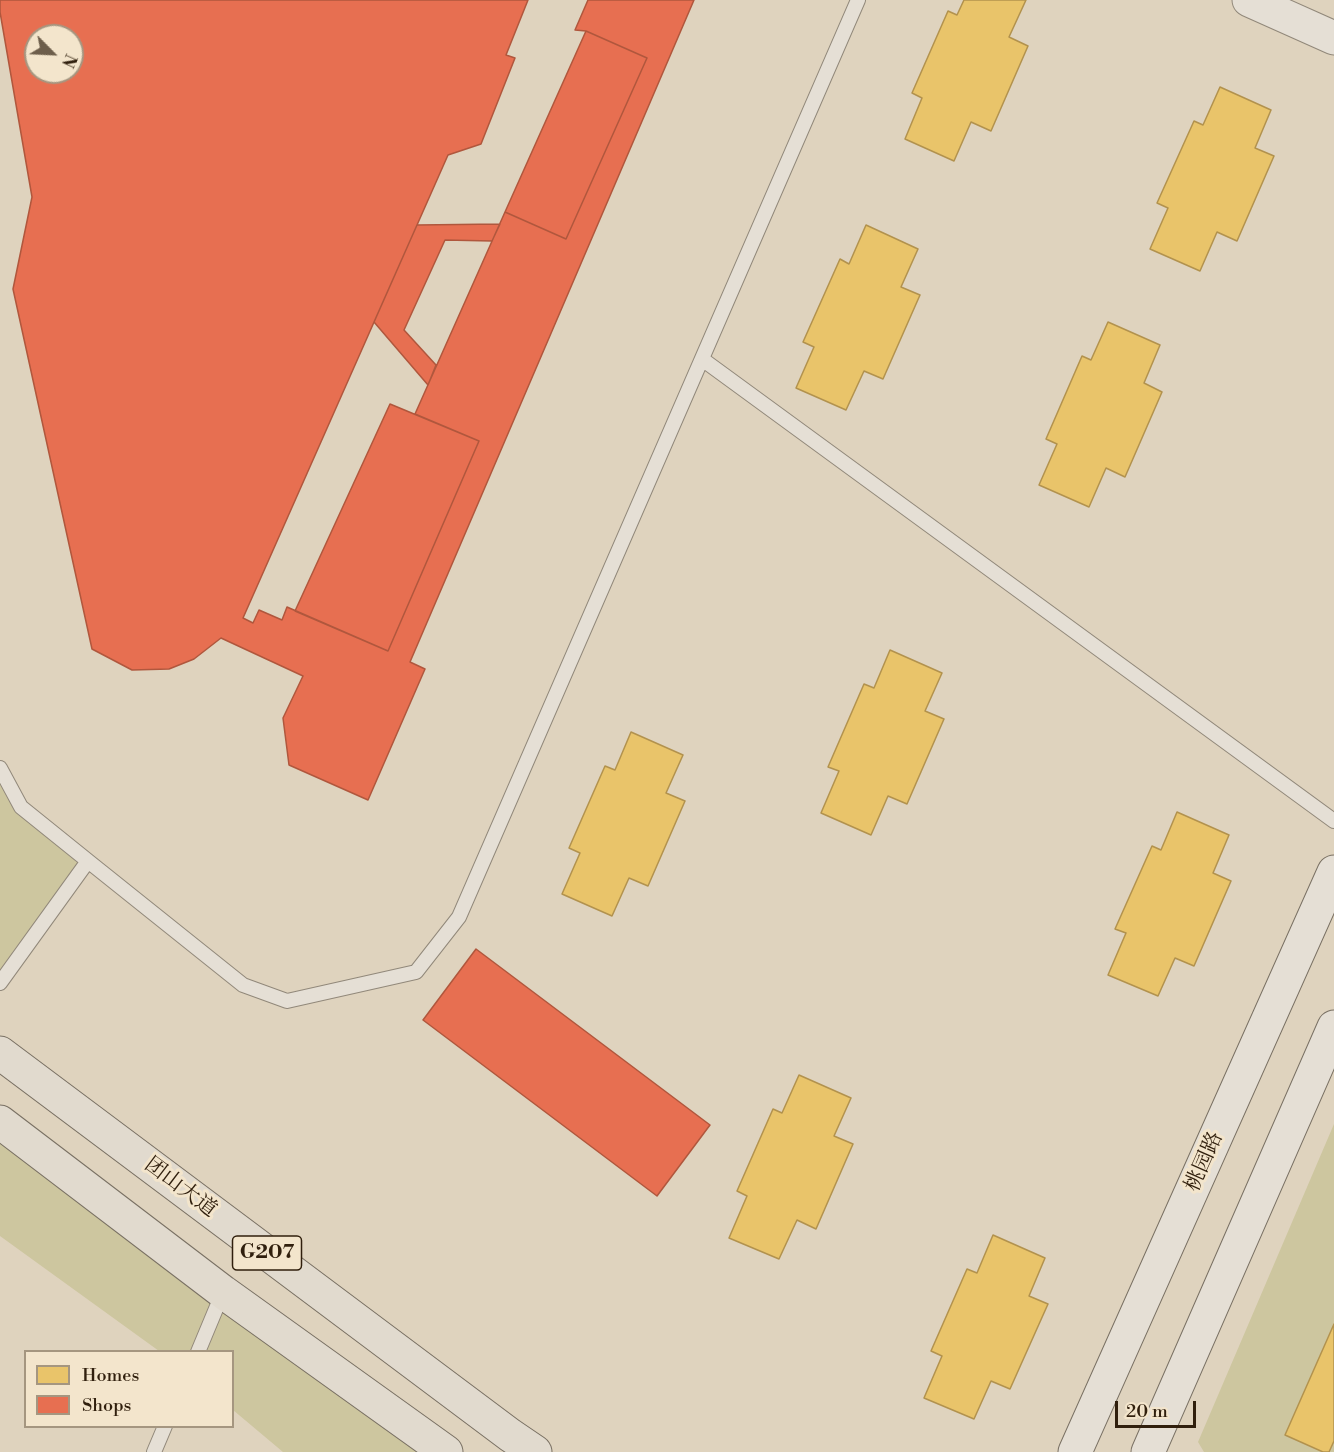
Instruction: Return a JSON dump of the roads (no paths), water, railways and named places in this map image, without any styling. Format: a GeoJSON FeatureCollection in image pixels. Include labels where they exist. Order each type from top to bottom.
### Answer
{"type":"FeatureCollection","features":[{"type":"Feature","properties":{"kind":"highway","name":"团山大道"},"geometry":{"type":"LineString","coordinates":[[0,1053],[535,1452]]}},
{"type":"Feature","properties":{"kind":"highway","name":"G207"},"geometry":{"type":"LineString","coordinates":[[0,1122],[223,1292],[447,1452]]}},
{"type":"Feature","properties":{"kind":"main road"},"geometry":{"type":"LineString","coordinates":[[1249,0],[1334,38]]}},
{"type":"Feature","properties":{"kind":"main road","name":"桃园路"},"geometry":{"type":"LineString","coordinates":[[1075,1452],[1334,872]]}},
{"type":"Feature","properties":{"kind":"main road"},"geometry":{"type":"LineString","coordinates":[[1148,1452],[1334,1027]]}},
{"type":"Feature","properties":{"kind":"lane"},"geometry":{"type":"LineString","coordinates":[[0,768],[21,807],[243,985],[287,1001],[416,972],[459,917],[858,0]]}},
{"type":"Feature","properties":{"kind":"lane"},"geometry":{"type":"LineString","coordinates":[[702,359],[1334,821]]}},
{"type":"Feature","properties":{"kind":"lane"},"geometry":{"type":"LineString","coordinates":[[0,983],[88,861]]}},
{"type":"Feature","properties":{"kind":"lane"},"geometry":{"type":"LineString","coordinates":[[199,1350],[223,1292]]}},
{"type":"Feature","properties":{"kind":"lane"},"geometry":{"type":"LineString","coordinates":[[154,1452],[164,1428]]}}]}
